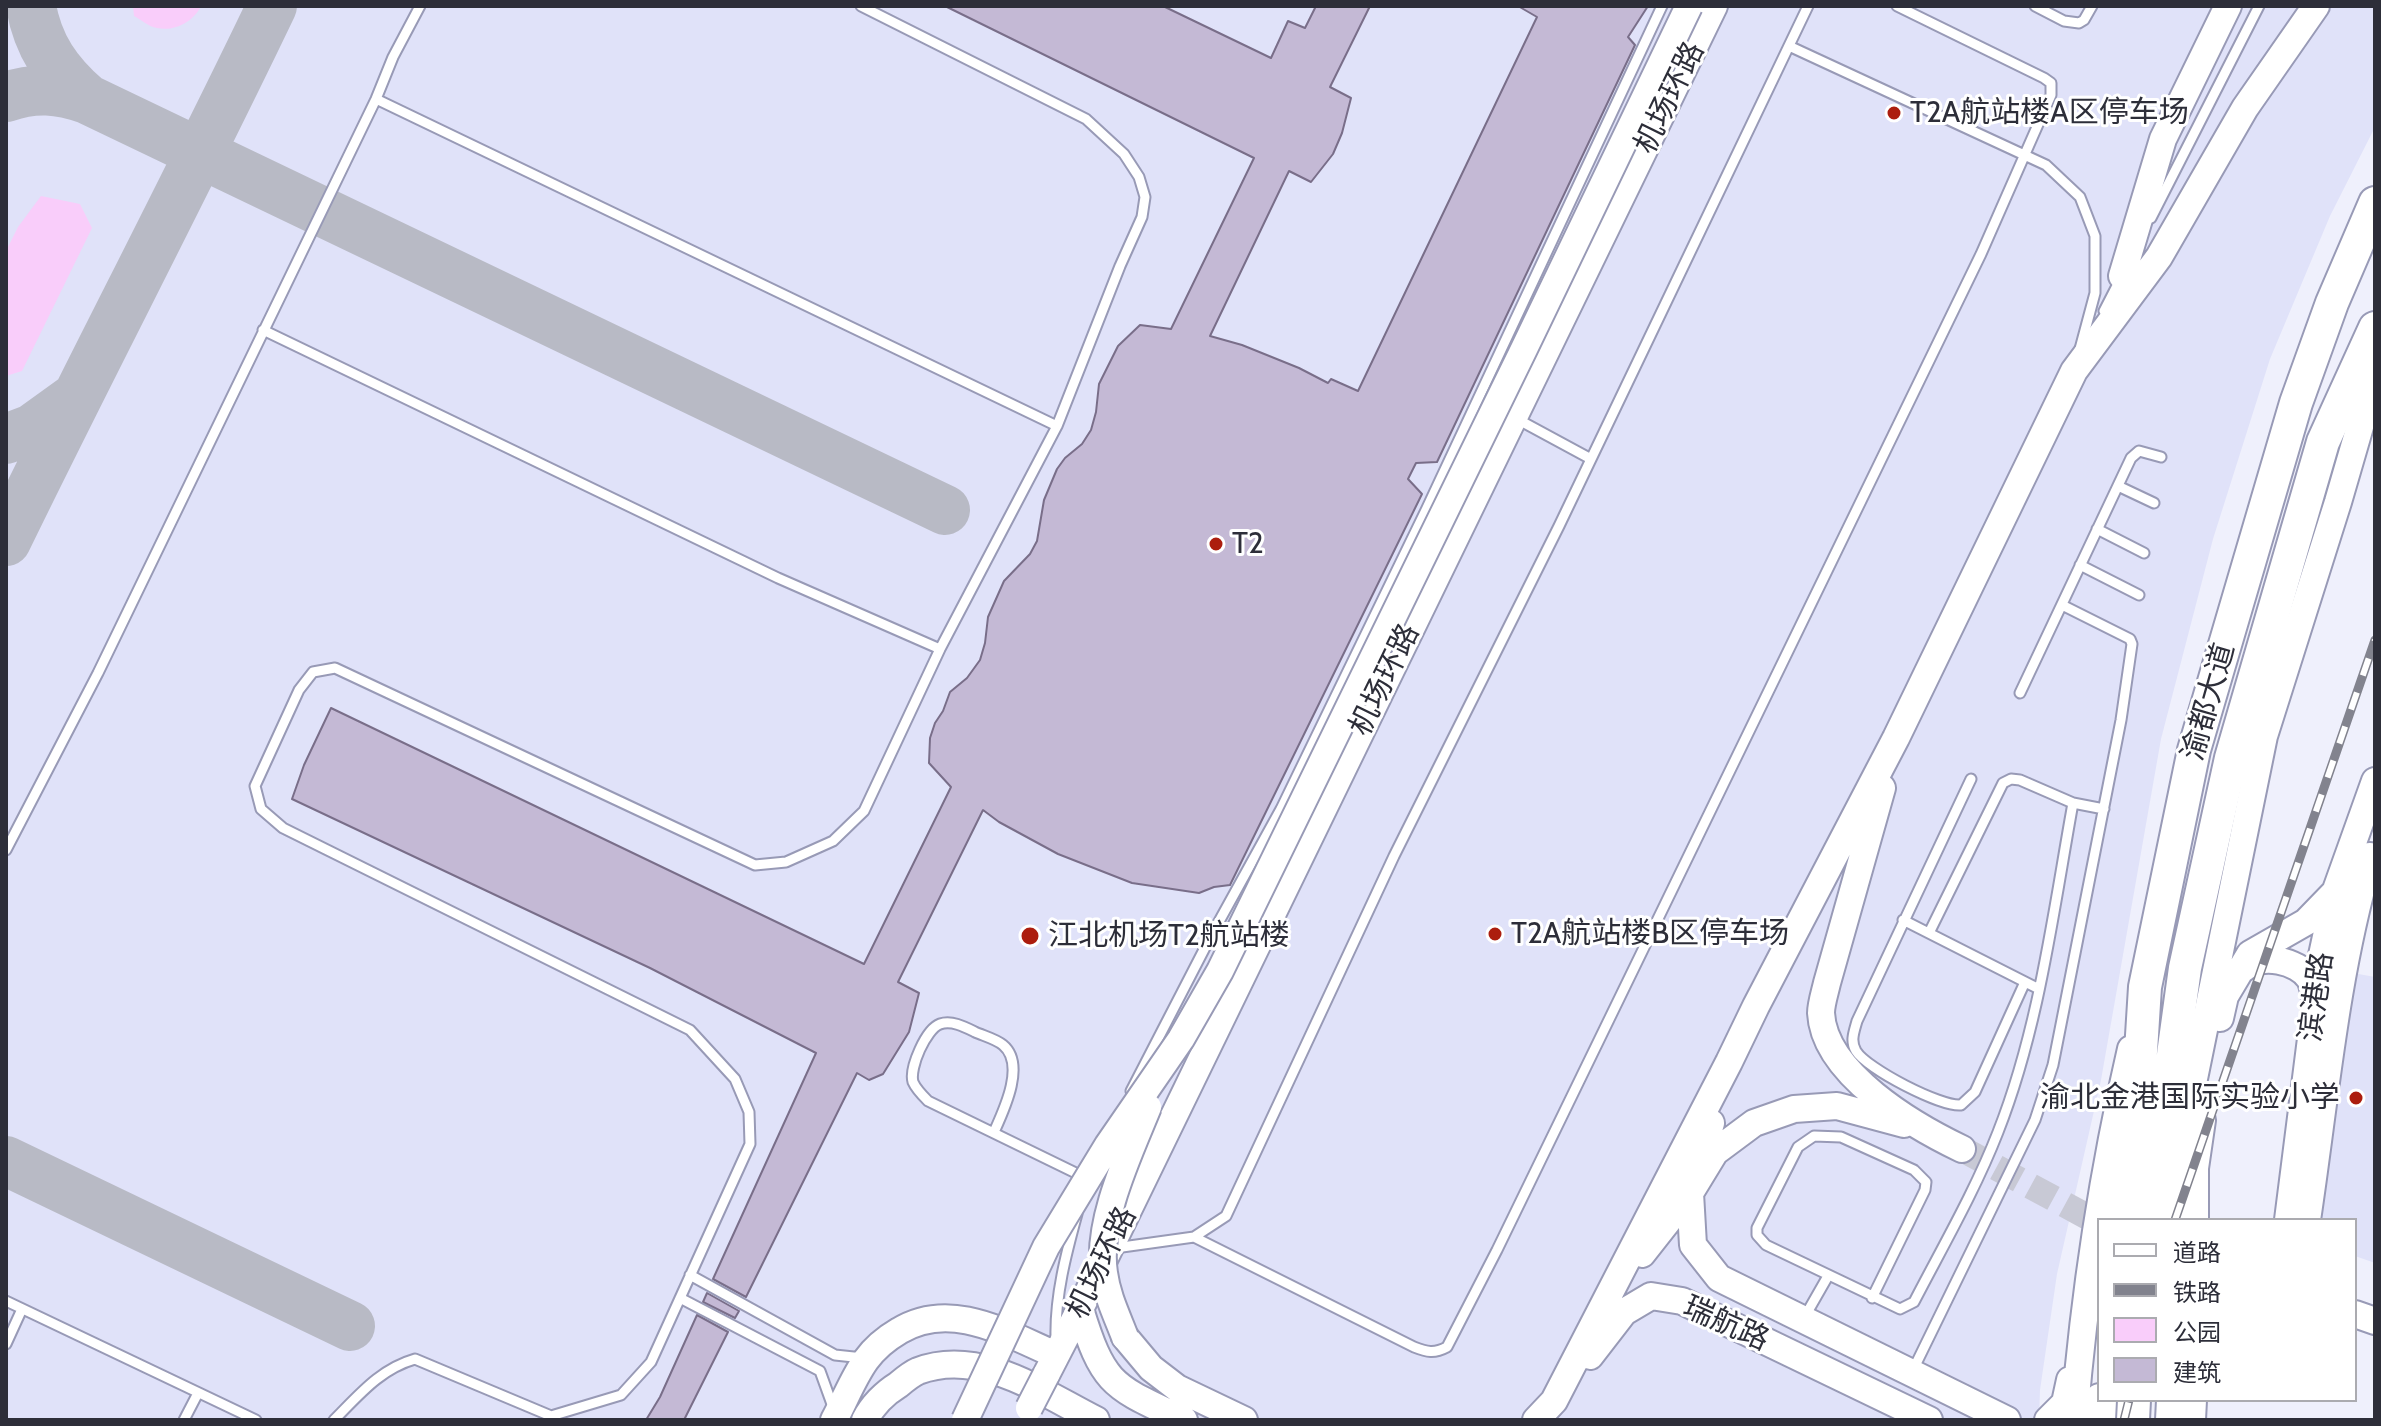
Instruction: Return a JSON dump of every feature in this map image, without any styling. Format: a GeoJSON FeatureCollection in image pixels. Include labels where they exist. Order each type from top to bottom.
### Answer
{"type":"FeatureCollection","features":[{"type":"Feature","properties":{"kind":"highway","name":"渝都大道"},"geometry":{"type":"LineString","coordinates":[[2123,1218],[2137,1116],[2145,987],[2194,750],[2296,403],[2332,303],[2375,203]]}},
{"type":"Feature","properties":{"kind":"highway","name":"渝都大道"},"geometry":{"type":"LineString","coordinates":[[2154,1218],[2185,968],[2231,758],[2323,442],[2375,328]]}},
{"type":"Feature","properties":{"kind":"street","name":"机场环路"},"geometry":{"type":"LineString","coordinates":[[1165,1063],[1220,971],[1689,6]]}},
{"type":"Feature","properties":{"kind":"street","name":"机场环路"},"geometry":{"type":"LineString","coordinates":[[1051,1365],[1714,6]]}},
{"type":"Feature","properties":{"kind":"street"},"geometry":{"type":"LineString","coordinates":[[2122,276],[2163,139],[2228,6]]}},
{"type":"Feature","properties":{"kind":"street"},"geometry":{"type":"LineString","coordinates":[[1522,1420],[1545,1411],[1604,1302],[1896,738],[2074,371],[2159,257],[2245,108],[2316,6]]}},
{"type":"Feature","properties":{"kind":"street"},"geometry":{"type":"LineString","coordinates":[[2176,1218],[2178,1157],[2264,736],[2375,375]]}},
{"type":"Feature","properties":{"kind":"street"},"geometry":{"type":"LineString","coordinates":[[1896,738],[1821,1013],[1829,1045],[1875,1096],[1919,1128],[1962,1149]]}},
{"type":"Feature","properties":{"kind":"street","name":"滨港路"},"geometry":{"type":"LineString","coordinates":[[2288,1218],[2315,999],[2335,892],[2375,781]]}},
{"type":"Feature","properties":{"kind":"street"},"geometry":{"type":"LineString","coordinates":[[2195,1218],[2195,1168],[2209,1073],[2225,996],[2250,954],[2306,922],[2373,848]]}},
{"type":"Feature","properties":{"kind":"street","name":"滨港路"},"geometry":{"type":"LineString","coordinates":[[2307,1218],[2342,979],[2357,902],[2373,848]]}},
{"type":"Feature","properties":{"kind":"street"},"geometry":{"type":"LineString","coordinates":[[2235,976],[2251,962],[2281,962],[2302,970],[2311,981],[2315,999]]}},
{"type":"Feature","properties":{"kind":"street"},"geometry":{"type":"LineString","coordinates":[[2100,1218],[2117,1109],[2145,987]]}},
{"type":"Feature","properties":{"kind":"street"},"geometry":{"type":"LineString","coordinates":[[1690,1193],[1729,1062]]}},
{"type":"Feature","properties":{"kind":"street"},"geometry":{"type":"LineString","coordinates":[[1165,1063],[1114,1193],[1106,1231],[1103,1270],[1109,1298],[1125,1337],[1151,1368],[1177,1388],[1244,1420]]}},
{"type":"Feature","properties":{"kind":"street"},"geometry":{"type":"LineString","coordinates":[[965,1420],[1046,1247],[1108,1145],[1165,1063]]}},
{"type":"Feature","properties":{"kind":"street"},"geometry":{"type":"LineString","coordinates":[[1604,1302],[1690,1193],[1715,1152],[1754,1123],[1794,1109],[1837,1106],[1919,1128]]}},
{"type":"Feature","properties":{"kind":"street","name":"瑞航路"},"geometry":{"type":"LineString","coordinates":[[1690,1193],[1693,1245],[1719,1278],[2007,1420]]}},
{"type":"Feature","properties":{"kind":"street"},"geometry":{"type":"LineString","coordinates":[[2074,1420],[2083,1326],[2097,1237]]}},
{"type":"Feature","properties":{"kind":"street","name":"瑞航路"},"geometry":{"type":"LineString","coordinates":[[1545,1411],[1624,1312],[1651,1296],[1682,1301],[1929,1420]]}},
{"type":"Feature","properties":{"kind":"street"},"geometry":{"type":"LineString","coordinates":[[1080,1309],[1099,1364],[1115,1384],[1184,1420]]}},
{"type":"Feature","properties":{"kind":"street"},"geometry":{"type":"LineString","coordinates":[[835,1418],[867,1359],[888,1338],[908,1325],[951,1317],[979,1322],[1051,1365],[1026,1414]]}},
{"type":"Feature","properties":{"kind":"street"},"geometry":{"type":"LineString","coordinates":[[2048,1420],[2065,1403],[2083,1326]]}},
{"type":"Feature","properties":{"kind":"street"},"geometry":{"type":"LineString","coordinates":[[865,1420],[889,1391],[918,1371],[952,1365],[978,1367],[1009,1375],[1096,1420]]}},
{"type":"Feature","properties":{"kind":"lane"},"geometry":{"type":"LineString","coordinates":[[6,850],[98,673],[420,6]]}},
{"type":"Feature","properties":{"kind":"lane"},"geometry":{"type":"LineString","coordinates":[[334,1420],[378,1376],[394,1365],[415,1359],[551,1416],[621,1395],[651,1362],[750,1144],[749,1112],[735,1079],[690,1030],[283,828],[261,809],[255,786],[299,690],[313,672],[335,668],[755,865],[786,862],[833,841],[864,811],[940,649],[1057,426],[1142,217],[1145,197],[1139,177],[1124,154],[1086,119],[861,6]]}},
{"type":"Feature","properties":{"kind":"lane","name":"机场环路"},"geometry":{"type":"LineString","coordinates":[[1051,1365],[1063,1273],[1087,1179],[1211,936],[1281,809],[1662,6]]}},
{"type":"Feature","properties":{"kind":"lane"},"geometry":{"type":"LineString","coordinates":[[1109,1249],[1194,1237],[1226,1216],[1399,846],[1591,459],[1808,6]]}},
{"type":"Feature","properties":{"kind":"lane"},"geometry":{"type":"LineString","coordinates":[[1194,1237],[1414,1347],[1438,1352],[1447,1347],[1981,254],[2051,95],[2051,83],[1897,6]]}},
{"type":"Feature","properties":{"kind":"lane"},"geometry":{"type":"LineString","coordinates":[[2035,6],[2074,23],[2084,20],[2092,6]]}},
{"type":"Feature","properties":{"kind":"lane"},"geometry":{"type":"LineString","coordinates":[[2074,371],[2259,6]]}},
{"type":"Feature","properties":{"kind":"lane"},"geometry":{"type":"LineString","coordinates":[[1789,46],[2026,154],[2046,165],[2080,197],[2095,236],[2095,293],[2074,371]]}},
{"type":"Feature","properties":{"kind":"lane"},"geometry":{"type":"LineString","coordinates":[[376,99],[1057,426]]}},
{"type":"Feature","properties":{"kind":"lane"},"geometry":{"type":"LineString","coordinates":[[263,330],[778,578],[940,649]]}},
{"type":"Feature","properties":{"kind":"lane"},"geometry":{"type":"LineString","coordinates":[[1514,417],[1591,459]]}},
{"type":"Feature","properties":{"kind":"lane"},"geometry":{"type":"LineString","coordinates":[[2020,693],[2135,453],[2144,451],[2161,457]]}},
{"type":"Feature","properties":{"kind":"lane"},"geometry":{"type":"LineString","coordinates":[[2118,486],[2154,503]]}},
{"type":"Feature","properties":{"kind":"lane"},"geometry":{"type":"LineString","coordinates":[[2097,529],[2144,553]]}},
{"type":"Feature","properties":{"kind":"lane"},"geometry":{"type":"LineString","coordinates":[[2080,565],[2139,595]]}},
{"type":"Feature","properties":{"kind":"lane"},"geometry":{"type":"LineString","coordinates":[[1912,1373],[2035,1120],[2053,1065],[2104,809],[2132,644],[2130,639],[2062,605]]}},
{"type":"Feature","properties":{"kind":"lane"},"geometry":{"type":"LineString","coordinates":[[1971,779],[1903,920],[1853,1034],[1853,1042],[1858,1054],[1877,1070],[1946,1104],[1961,1105],[1975,1092],[2025,982]]}},
{"type":"Feature","properties":{"kind":"lane"},"geometry":{"type":"LineString","coordinates":[[1929,933],[2003,783],[2011,779],[2020,780],[2073,803],[2104,809]]}},
{"type":"Feature","properties":{"kind":"lane"},"geometry":{"type":"LineString","coordinates":[[1872,1298],[1925,1190],[1926,1182],[1914,1170],[1841,1137],[1827,1135],[1807,1139],[1798,1147],[1757,1228],[1757,1235],[1766,1245],[1872,1298],[1900,1309],[1914,1302],[1972,1192],[1999,1131],[2016,1080],[2039,989],[2073,803]]}},
{"type":"Feature","properties":{"kind":"lane"},"geometry":{"type":"LineString","coordinates":[[1903,920],[2039,989]]}},
{"type":"Feature","properties":{"kind":"lane"},"geometry":{"type":"LineString","coordinates":[[994,1132],[1012,1084],[1010,1054],[1002,1044],[964,1027],[941,1024],[930,1030],[912,1069],[914,1084],[928,1101],[1087,1179]]}},
{"type":"Feature","properties":{"kind":"lane"},"geometry":{"type":"LineString","coordinates":[[690,1275],[835,1355],[867,1359]]}},
{"type":"Feature","properties":{"kind":"lane"},"geometry":{"type":"LineString","coordinates":[[1803,1319],[1828,1276]]}},
{"type":"Feature","properties":{"kind":"lane"},"geometry":{"type":"LineString","coordinates":[[680,1298],[820,1371],[835,1418]]}},
{"type":"Feature","properties":{"kind":"lane"},"geometry":{"type":"LineString","coordinates":[[6,1301],[256,1420]]}},
{"type":"Feature","properties":{"kind":"lane"},"geometry":{"type":"LineString","coordinates":[[6,1344],[22,1309]]}},
{"type":"Feature","properties":{"kind":"lane"},"geometry":{"type":"LineString","coordinates":[[184,1420],[198,1393]]}},
{"type":"Feature","properties":{"kind":"shaded area"},"geometry":{"type":"Polygon","coordinates":[[[6,6],[2375,6],[2375,127],[2330,216],[2270,359],[2213,539],[2161,739],[2101,1080],[2057,1274],[2040,1390],[2039,1420],[6,1420],[6,6]]]}},
{"type":"Feature","properties":{"kind":"shaded area","name":"渝北金港国际实验小学"},"geometry":{"type":"Polygon","coordinates":[[[2353,973],[2375,977],[2375,1263],[2357,1257],[2357,1218],[2321,1218],[2353,973]]]}},
{"type":"Feature","properties":{"kind":"green space"},"geometry":{"type":"Polygon","coordinates":[[[133,6],[201,6],[183,24],[164,29],[151,26],[134,16],[133,6]]]}},
{"type":"Feature","properties":{"kind":"green space"},"geometry":{"type":"Polygon","coordinates":[[[41,196],[80,204],[92,228],[22,371],[6,376],[6,251],[18,227],[41,196]]]}},
{"type":"Feature","properties":{"kind":"building","name":"T2"},"geometry":{"type":"Polygon","coordinates":[[[945,6],[1163,6],[1271,58],[1288,21],[1305,28],[1316,6],[1370,6],[1330,87],[1351,98],[1333,154],[1311,182],[1289,171],[1210,336],[1242,345],[1328,383],[1331,379],[1358,391],[1537,17],[1518,6],[1648,6],[1628,37],[1635,45],[1437,462],[1416,463],[1408,479],[1422,494],[1230,885],[1199,893],[1132,883],[1058,854],[983,810],[898,982],[919,993],[909,1032],[883,1074],[869,1080],[857,1073],[746,1297],[713,1279],[816,1053],[650,968],[292,799],[331,708],[864,964],[951,787],[929,763],[930,738],[935,723],[950,692],[967,678],[980,660],[988,617],[1004,581],[1030,554],[1037,541],[1044,500],[1057,469],[1082,444],[1091,430],[1099,384],[1118,346],[1140,325],[1171,329],[1254,158],[945,6]]]}},
{"type":"Feature","properties":{"kind":"building"},"geometry":{"type":"Polygon","coordinates":[[[707,1293],[739,1311],[735,1318],[703,1302],[707,1293]]]}},
{"type":"Feature","properties":{"kind":"building"},"geometry":{"type":"Polygon","coordinates":[[[697,1315],[728,1332],[684,1420],[646,1420],[660,1397],[697,1315]]]}},
{"type":"Feature","properties":{"kind":"taxiway"},"geometry":{"type":"LineString","coordinates":[[31,6],[38,34],[50,58],[87,99]]}},
{"type":"Feature","properties":{"kind":"taxiway"},"geometry":{"type":"LineString","coordinates":[[6,541],[272,6]]}},
{"type":"Feature","properties":{"kind":"taxiway"},"geometry":{"type":"LineString","coordinates":[[6,97],[47,90],[87,99],[945,510]]}},
{"type":"Feature","properties":{"kind":"taxiway"},"geometry":{"type":"LineString","coordinates":[[6,439],[32,429],[75,398]]}},
{"type":"Feature","properties":{"kind":"taxiway"},"geometry":{"type":"LineString","coordinates":[[6,1161],[350,1326]]}},
{"type":"Feature","properties":{"kind":"tunnel"},"geometry":{"type":"LineString","coordinates":[[1962,1149],[2097,1222]]}},
{"type":"Feature","properties":{"kind":"railway"},"geometry":{"type":"LineString","coordinates":[[2176,1218],[2375,640]]}},
{"type":"Feature","properties":{"kind":"railway"},"geometry":{"type":"LineString","coordinates":[[2124,1420],[2128,1402]]}},
{"type":"Feature","properties":{"kind":"place","name":"T2A航站楼A区停车场"},"geometry":{"type":"Point","coordinates":[1894,113]}},
{"type":"Feature","properties":{"kind":"place","name":"T2"},"geometry":{"type":"Point","coordinates":[1216,544]}},
{"type":"Feature","properties":{"kind":"place","name":"T2A航站楼B区停车场"},"geometry":{"type":"Point","coordinates":[1495,934]}},
{"type":"Feature","properties":{"kind":"place","name":"江北机场T2航站楼"},"geometry":{"type":"Point","coordinates":[1030,936]}},
{"type":"Feature","properties":{"kind":"place","name":"渝北金港国际实验小学"},"geometry":{"type":"Point","coordinates":[2356,1098]}}]}
